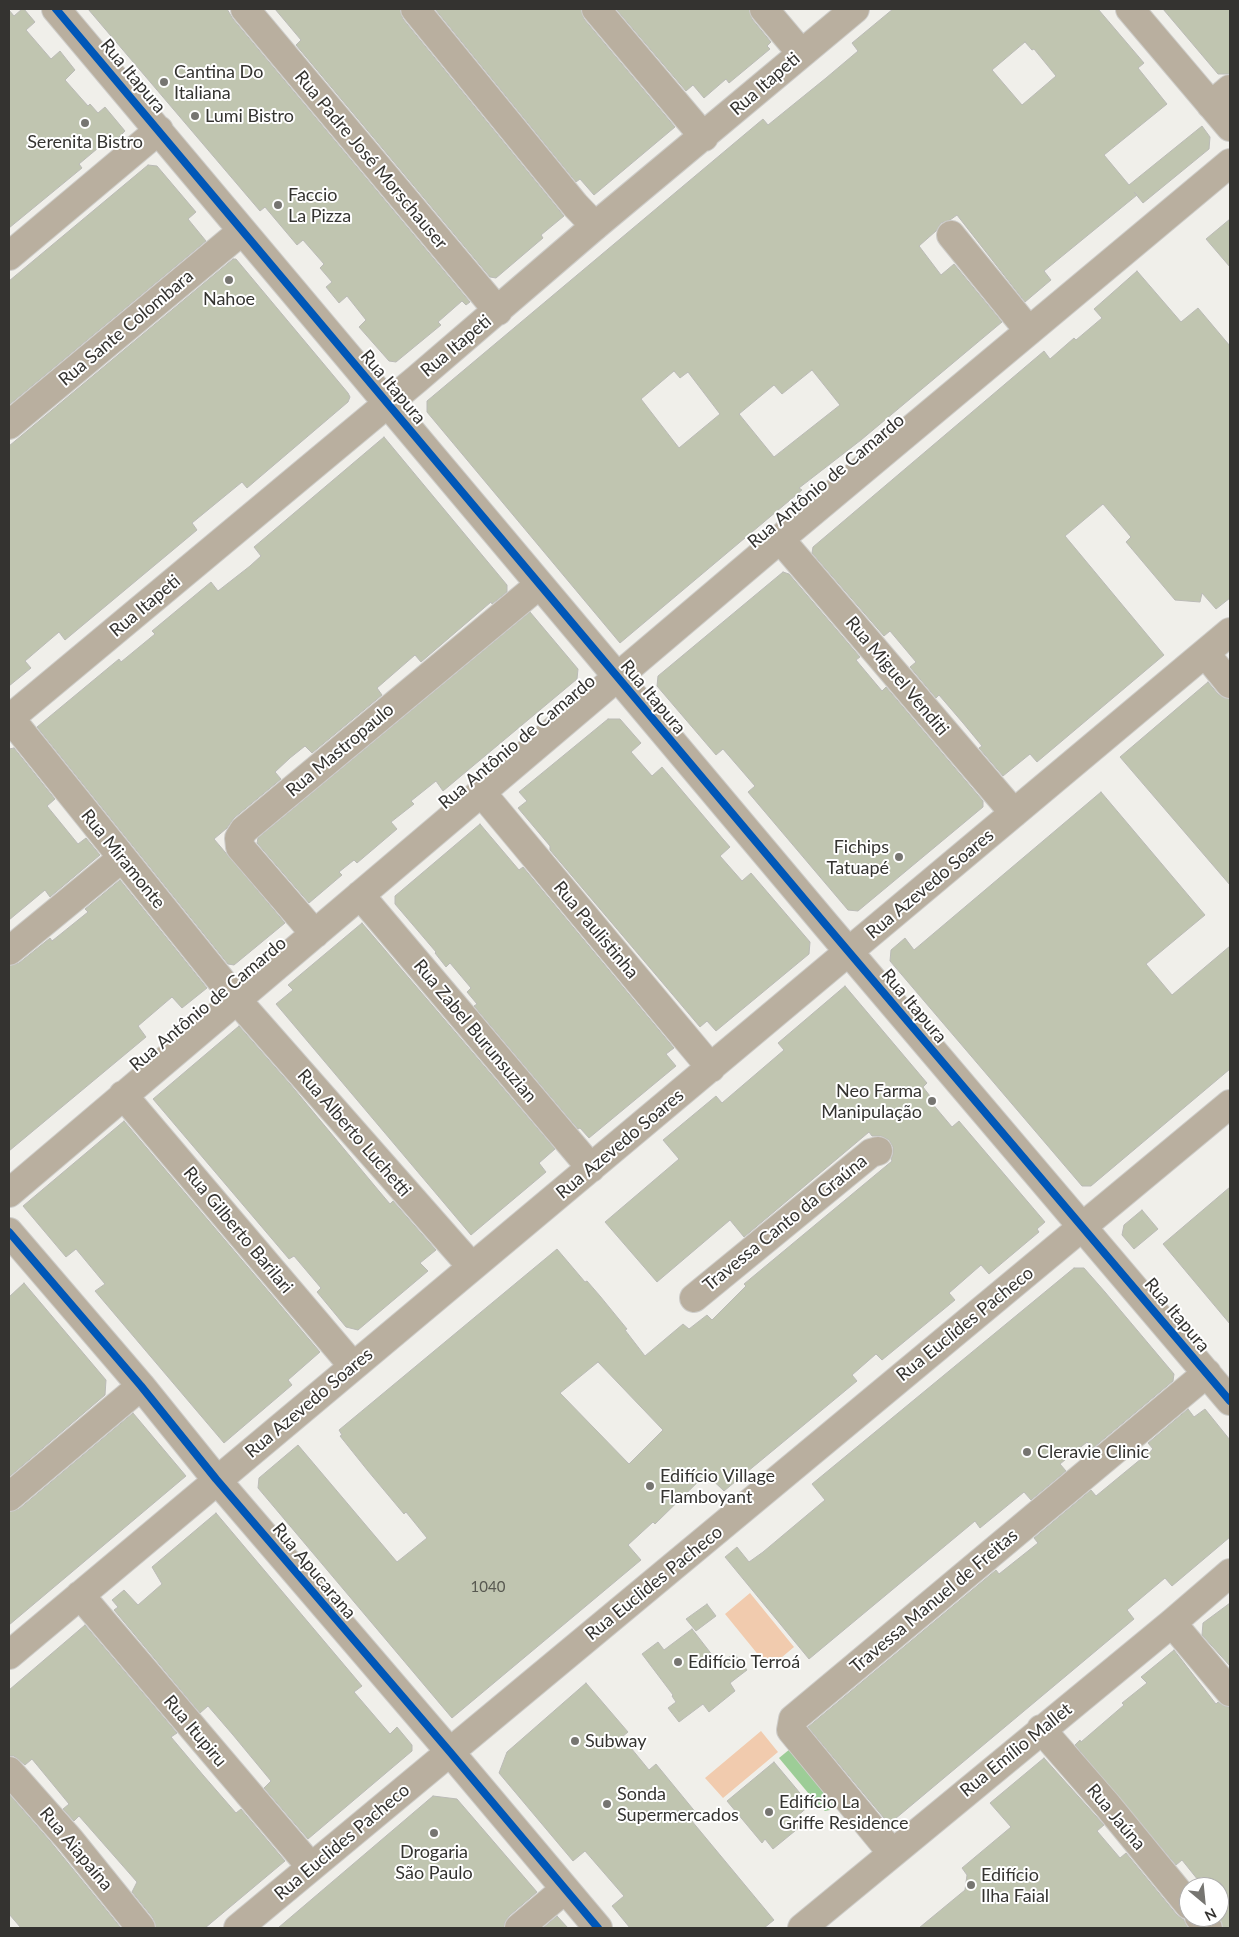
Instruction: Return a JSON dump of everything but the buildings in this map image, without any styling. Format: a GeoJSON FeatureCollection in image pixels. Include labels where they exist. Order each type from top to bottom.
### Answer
{"type":"FeatureCollection","features":[{"type":"Feature","properties":{"kind":"street","name":"Rua Itapura"},"geometry":{"type":"LineString","coordinates":[[56,9],[617,678],[1230,1401]]}},
{"type":"Feature","properties":{"kind":"street","name":"Rua Padre José Morschauser"},"geometry":{"type":"LineString","coordinates":[[246,9],[498,311]]}},
{"type":"Feature","properties":{"kind":"street"},"geometry":{"type":"LineString","coordinates":[[415,9],[575,205],[595,226]]}},
{"type":"Feature","properties":{"kind":"street"},"geometry":{"type":"LineString","coordinates":[[596,9],[704,137]]}},
{"type":"Feature","properties":{"kind":"street"},"geometry":{"type":"LineString","coordinates":[[764,9],[801,53]]}},
{"type":"Feature","properties":{"kind":"street","name":"Rua Itapeti"},"geometry":{"type":"LineString","coordinates":[[9,718],[388,404],[595,226],[704,137],[854,9]]}},
{"type":"Feature","properties":{"kind":"street"},"geometry":{"type":"LineString","coordinates":[[1130,9],[1221,97],[1230,127]]}},
{"type":"Feature","properties":{"kind":"street"},"geometry":{"type":"LineString","coordinates":[[9,256],[159,130]]}},
{"type":"Feature","properties":{"kind":"street","name":"Rua Antônio de Camardo"},"geometry":{"type":"LineString","coordinates":[[9,1193],[780,539],[1230,163]]}},
{"type":"Feature","properties":{"kind":"street","name":"Rua Sante Colombara"},"geometry":{"type":"LineString","coordinates":[[9,425],[242,231]]}},
{"type":"Feature","properties":{"kind":"street"},"geometry":{"type":"LineString","coordinates":[[951,235],[1029,331]]}},
{"type":"Feature","properties":{"kind":"street","name":"Rua Miguel Venditi"},"geometry":{"type":"LineString","coordinates":[[780,539],[1014,813]]}},
{"type":"Feature","properties":{"kind":"street","name":"Rua Mastropaulo"},"geometry":{"type":"LineString","coordinates":[[314,934],[240,847],[239,838],[244,830],[539,585]]}},
{"type":"Feature","properties":{"kind":"street","name":"Rua Azevedo Soares"},"geometry":{"type":"LineString","coordinates":[[9,1655],[216,1479],[849,953],[1230,632]]}},
{"type":"Feature","properties":{"kind":"street"},"geometry":{"type":"LineString","coordinates":[[1204,653],[1230,684]]}},
{"type":"Feature","properties":{"kind":"street","name":"Rua Miramonte"},"geometry":{"type":"LineString","coordinates":[[9,718],[236,999]]}},
{"type":"Feature","properties":{"kind":"street","name":"Rua Paulistinha"},"geometry":{"type":"LineString","coordinates":[[481,792],[711,1068]]}},
{"type":"Feature","properties":{"kind":"street"},"geometry":{"type":"LineString","coordinates":[[9,951],[122,858]]}},
{"type":"Feature","properties":{"kind":"street","name":"Rua Zabel Burunsuzian"},"geometry":{"type":"LineString","coordinates":[[360,894],[591,1168]]}},
{"type":"Feature","properties":{"kind":"street","name":"Rua Alberto Luchetti"},"geometry":{"type":"LineString","coordinates":[[236,999],[472,1267]]}},
{"type":"Feature","properties":{"kind":"street","name":"Rua Gilberto Barilari"},"geometry":{"type":"LineString","coordinates":[[123,1095],[353,1366]]}},
{"type":"Feature","properties":{"kind":"street","name":"Rua Euclides Pacheco"},"geometry":{"type":"LineString","coordinates":[[238,1928],[1230,1104]]}},
{"type":"Feature","properties":{"kind":"street","name":"Travessa Canto da Graúna"},"geometry":{"type":"LineString","coordinates":[[694,1298],[871,1153],[878,1151]]}},
{"type":"Feature","properties":{"kind":"street","name":"Rua Apucarana"},"geometry":{"type":"LineString","coordinates":[[9,1232],[141,1386],[216,1479],[598,1928]]}},
{"type":"Feature","properties":{"kind":"street","name":"Travessa Manuel de Freitas"},"geometry":{"type":"LineString","coordinates":[[892,1853],[795,1736],[791,1730],[793,1719],[1207,1373]]}},
{"type":"Feature","properties":{"kind":"street"},"geometry":{"type":"LineString","coordinates":[[9,1497],[141,1386]]}},
{"type":"Feature","properties":{"kind":"street","name":"Rua Emílio Mallet"},"geometry":{"type":"LineString","coordinates":[[802,1928],[1230,1573]]}},
{"type":"Feature","properties":{"kind":"street","name":"Rua Itupiru"},"geometry":{"type":"LineString","coordinates":[[80,1595],[311,1867]]}},
{"type":"Feature","properties":{"kind":"street"},"geometry":{"type":"LineString","coordinates":[[1172,1623],[1230,1692]]}},
{"type":"Feature","properties":{"kind":"street","name":"Rua Jaúna"},"geometry":{"type":"LineString","coordinates":[[1041,1729],[1108,1806],[1179,1893]]}},
{"type":"Feature","properties":{"kind":"street","name":"Rua Aiapaína"},"geometry":{"type":"LineString","coordinates":[[9,1771],[70,1840],[141,1928]]}},
{"type":"Feature","properties":{"kind":"street"},"geometry":{"type":"LineString","coordinates":[[520,1928],[564,1890]]}},
{"type":"Feature","properties":{"kind":"shaded area"},"geometry":{"type":"Polygon","coordinates":[[[750,1593],[794,1647],[769,1668],[725,1614],[750,1593]]]}},
{"type":"Feature","properties":{"kind":"shaded area"},"geometry":{"type":"Polygon","coordinates":[[[761,1731],[778,1752],[723,1798],[705,1778],[761,1731]]]}},
{"type":"Feature","properties":{"kind":"shaded area"},"geometry":{"type":"Polygon","coordinates":[[[790,1749],[838,1806],[835,1809],[825,1811],[819,1806],[779,1758],[790,1749]]]}},
{"type":"Feature","properties":{"kind":"cycle path"},"geometry":{"type":"LineString","coordinates":[[56,9],[826,925],[1230,1401]]}},
{"type":"Feature","properties":{"kind":"cycle path"},"geometry":{"type":"LineString","coordinates":[[9,1232],[141,1386],[216,1479],[598,1928]]}},
{"type":"Feature","properties":{"kind":"place","name":"Cantina Do Italiana"},"geometry":{"type":"Point","coordinates":[164,82]}},
{"type":"Feature","properties":{"kind":"place","name":"Lumi Bistro"},"geometry":{"type":"Point","coordinates":[195,116]}},
{"type":"Feature","properties":{"kind":"place","name":"Serenita Bistro"},"geometry":{"type":"Point","coordinates":[85,123]}},
{"type":"Feature","properties":{"kind":"place","name":"Faccio La Pizza"},"geometry":{"type":"Point","coordinates":[278,205]}},
{"type":"Feature","properties":{"kind":"place","name":"Nahoe"},"geometry":{"type":"Point","coordinates":[229,280]}},
{"type":"Feature","properties":{"kind":"place","name":"Fichips Tatuapé"},"geometry":{"type":"Point","coordinates":[899,857]}},
{"type":"Feature","properties":{"kind":"place","name":"Neo Farma Manipulação"},"geometry":{"type":"Point","coordinates":[932,1101]}},
{"type":"Feature","properties":{"kind":"place","name":"Cleravie Clinic"},"geometry":{"type":"Point","coordinates":[1027,1452]}},
{"type":"Feature","properties":{"kind":"place","name":"Edifício Village Flamboyant"},"geometry":{"type":"Point","coordinates":[650,1486]}},
{"type":"Feature","properties":{"kind":"place","name":"Edifício Terroá"},"geometry":{"type":"Point","coordinates":[678,1662]}},
{"type":"Feature","properties":{"kind":"place","name":"Subway"},"geometry":{"type":"Point","coordinates":[575,1741]}},
{"type":"Feature","properties":{"kind":"place","name":"Sonda Supermercados"},"geometry":{"type":"Point","coordinates":[607,1804]}},
{"type":"Feature","properties":{"kind":"place","name":"Edifício La Griffe Residence"},"geometry":{"type":"Point","coordinates":[769,1812]}},
{"type":"Feature","properties":{"kind":"place","name":"Drogaria São Paulo"},"geometry":{"type":"Point","coordinates":[434,1833]}},
{"type":"Feature","properties":{"kind":"place","name":"Edifício Ilha Faial"},"geometry":{"type":"Point","coordinates":[971,1885]}}]}
